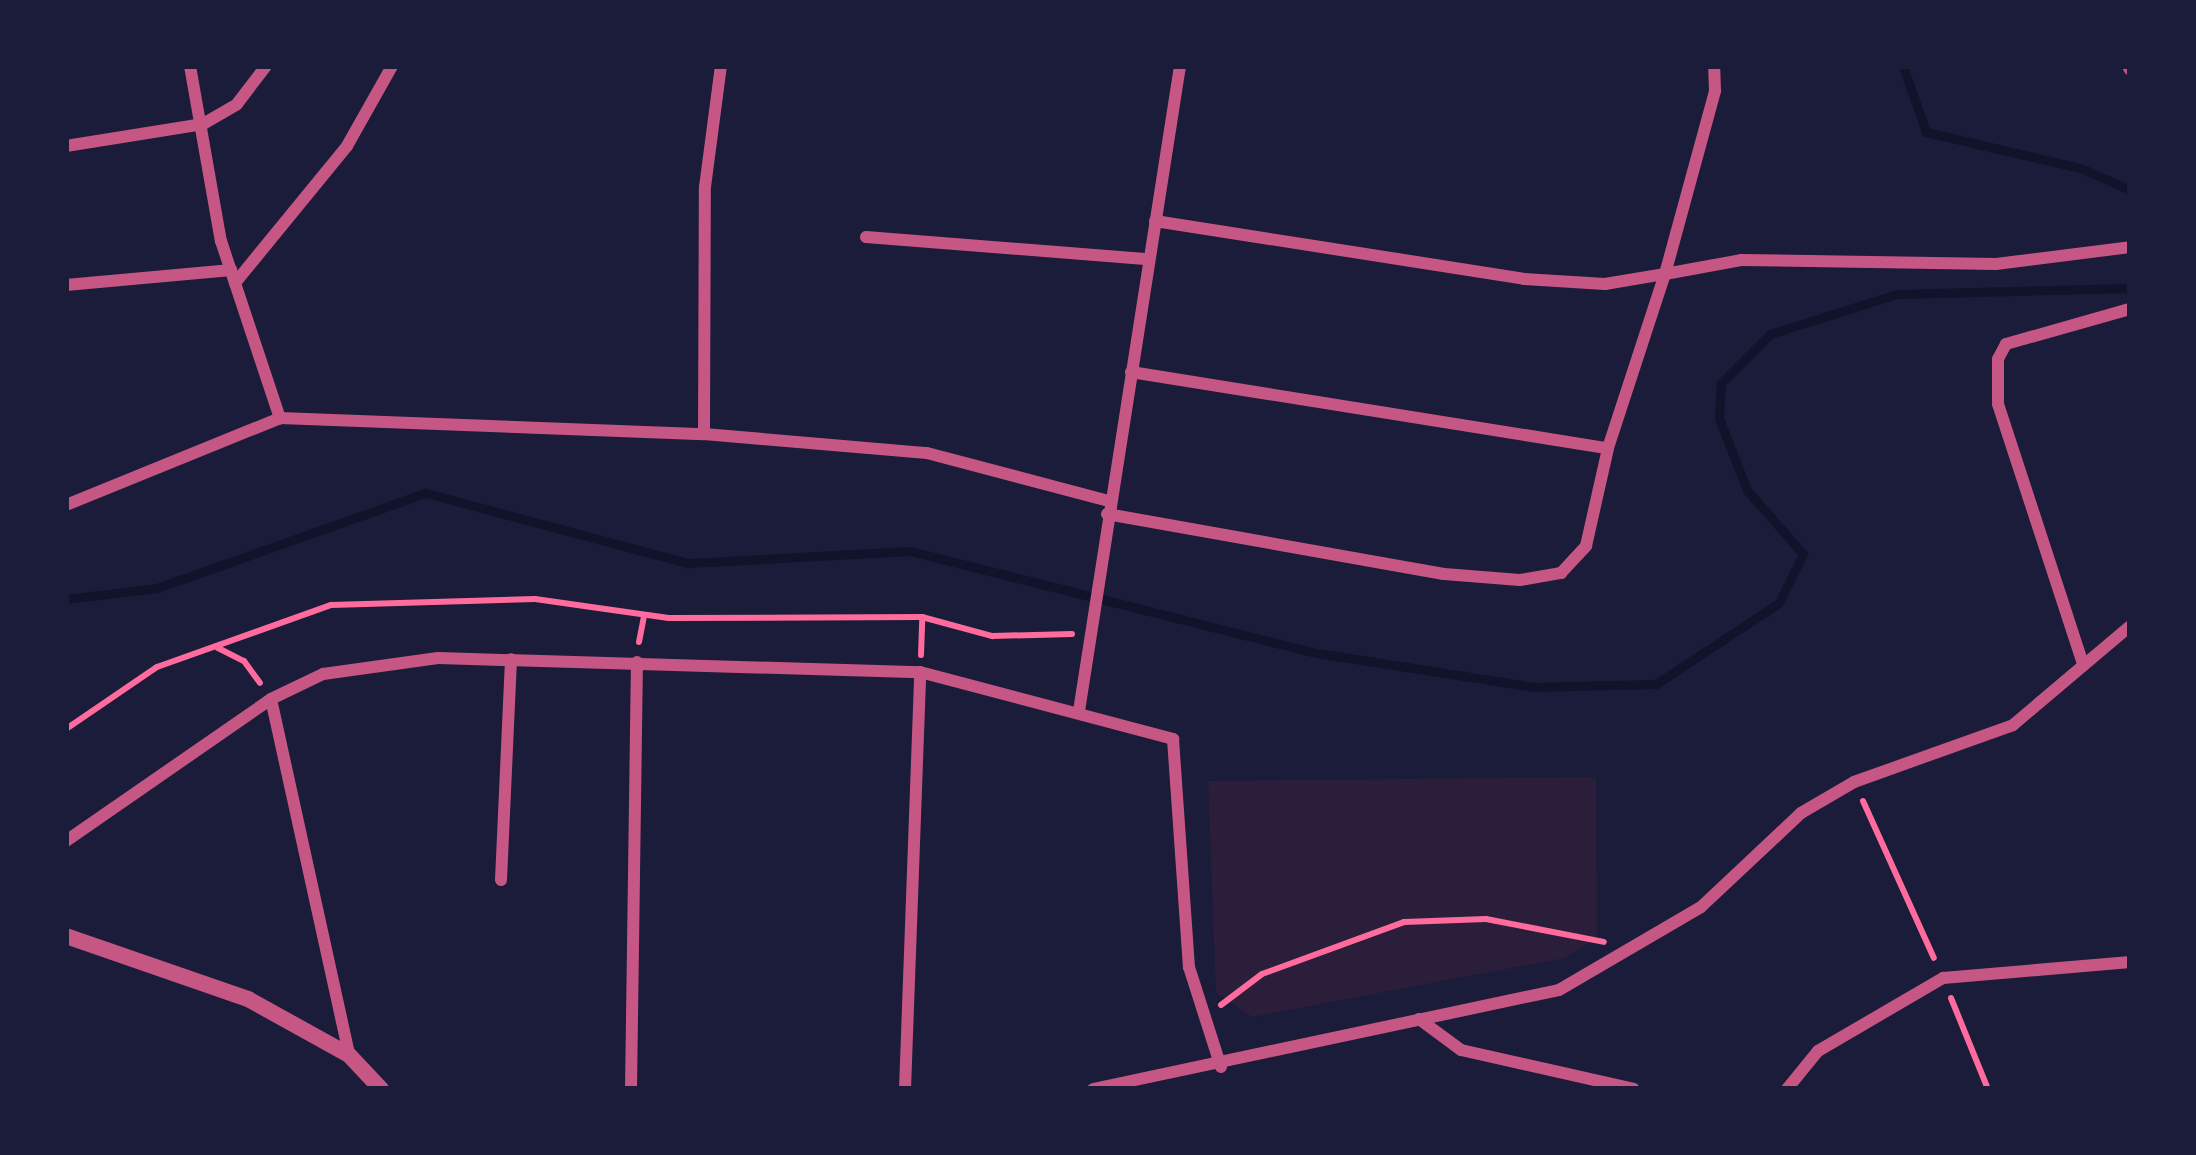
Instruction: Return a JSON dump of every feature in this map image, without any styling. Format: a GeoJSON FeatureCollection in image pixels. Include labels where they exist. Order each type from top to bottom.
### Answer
{"type":"FeatureCollection","features":[{"type":"Feature","properties":{"kind":"street"},"geometry":{"type":"LineString","coordinates":[[190,66],[233,276],[280,418]]}},
{"type":"Feature","properties":{"kind":"street"},"geometry":{"type":"LineString","coordinates":[[66,146],[203,124],[237,104],[266,66]]}},
{"type":"Feature","properties":{"kind":"street"},"geometry":{"type":"LineString","coordinates":[[66,286],[233,276],[347,146],[392,66]]}},
{"type":"Feature","properties":{"kind":"street"},"geometry":{"type":"LineString","coordinates":[[704,434],[705,187],[722,66]]}},
{"type":"Feature","properties":{"kind":"street"},"geometry":{"type":"LineString","coordinates":[[1079,711],[1180,66]]}},
{"type":"Feature","properties":{"kind":"street"},"geometry":{"type":"LineString","coordinates":[[66,505],[280,418],[704,434],[927,453],[1108,508],[1520,580],[1561,573],[1586,546],[1608,448],[1664,274],[1715,91],[1714,66]]}},
{"type":"Feature","properties":{"kind":"street"},"geometry":{"type":"LineString","coordinates":[[1155,221],[1524,278],[1605,284],[1741,260],[1996,264],[2130,247]]}},
{"type":"Feature","properties":{"kind":"street"},"geometry":{"type":"LineString","coordinates":[[866,237],[1148,259]]}},
{"type":"Feature","properties":{"kind":"street"},"geometry":{"type":"LineString","coordinates":[[2083,664],[1998,404],[2006,344],[2130,309]]}},
{"type":"Feature","properties":{"kind":"street"},"geometry":{"type":"LineString","coordinates":[[1131,372],[1608,448]]}},
{"type":"Feature","properties":{"kind":"street"},"geometry":{"type":"LineString","coordinates":[[1093,1089],[1221,1067],[1558,989],[1629,956],[1701,907],[1801,812],[1854,782],[2013,724],[2130,626]]}},
{"type":"Feature","properties":{"kind":"street"},"geometry":{"type":"LineString","coordinates":[[66,842],[271,699],[322,674],[438,658],[920,672],[1146,727],[1173,739],[1180,765],[1189,967],[1221,1067]]}},
{"type":"Feature","properties":{"kind":"street"},"geometry":{"type":"LineString","coordinates":[[501,880],[511,659]]}},
{"type":"Feature","properties":{"kind":"street"},"geometry":{"type":"LineString","coordinates":[[631,1089],[637,662]]}},
{"type":"Feature","properties":{"kind":"street"},"geometry":{"type":"LineString","coordinates":[[905,1089],[920,672]]}},
{"type":"Feature","properties":{"kind":"street"},"geometry":{"type":"LineString","coordinates":[[271,699],[349,1055]]}},
{"type":"Feature","properties":{"kind":"street"},"geometry":{"type":"LineString","coordinates":[[66,936],[248,999],[349,1055],[381,1089]]}},
{"type":"Feature","properties":{"kind":"street"},"geometry":{"type":"LineString","coordinates":[[1787,1089],[1818,1051],[1943,978],[2130,962]]}},
{"type":"Feature","properties":{"kind":"street"},"geometry":{"type":"LineString","coordinates":[[1419,1019],[1462,1050],[1634,1089]]}},
{"type":"Feature","properties":{"kind":"path"},"geometry":{"type":"LineString","coordinates":[[66,729],[158,667],[331,605],[535,599],[669,618],[922,617],[992,635],[1089,627]]}},
{"type":"Feature","properties":{"kind":"path"},"geometry":{"type":"LineString","coordinates":[[920,672],[922,617]]}},
{"type":"Feature","properties":{"kind":"path"},"geometry":{"type":"LineString","coordinates":[[218,648],[244,662],[271,699]]}},
{"type":"Feature","properties":{"kind":"path"},"geometry":{"type":"LineString","coordinates":[[1854,782],[1988,1089]]}},
{"type":"Feature","properties":{"kind":"path"},"geometry":{"type":"LineString","coordinates":[[1201,1013],[1230,1002],[1262,974],[1404,922],[1552,926],[1629,956]]}},
{"type":"Feature","properties":{"kind":"shaded area"},"geometry":{"type":"Polygon","coordinates":[[[1596,777],[1597,938],[1565,958],[1252,1017],[1216,992],[1208,781],[1596,777]]]}},
{"type":"Feature","properties":{"kind":"waterway"},"geometry":{"type":"LineString","coordinates":[[1903,66],[1926,132],[2081,168],[2130,190]]}},
{"type":"Feature","properties":{"kind":"waterway"},"geometry":{"type":"LineString","coordinates":[[66,599],[157,588],[426,493],[688,563],[910,551],[1317,653],[1533,687],[1656,684],[1779,603],[1803,554],[1747,490],[1719,418],[1721,383],[1770,334],[1897,294],[2130,288]]}}]}
